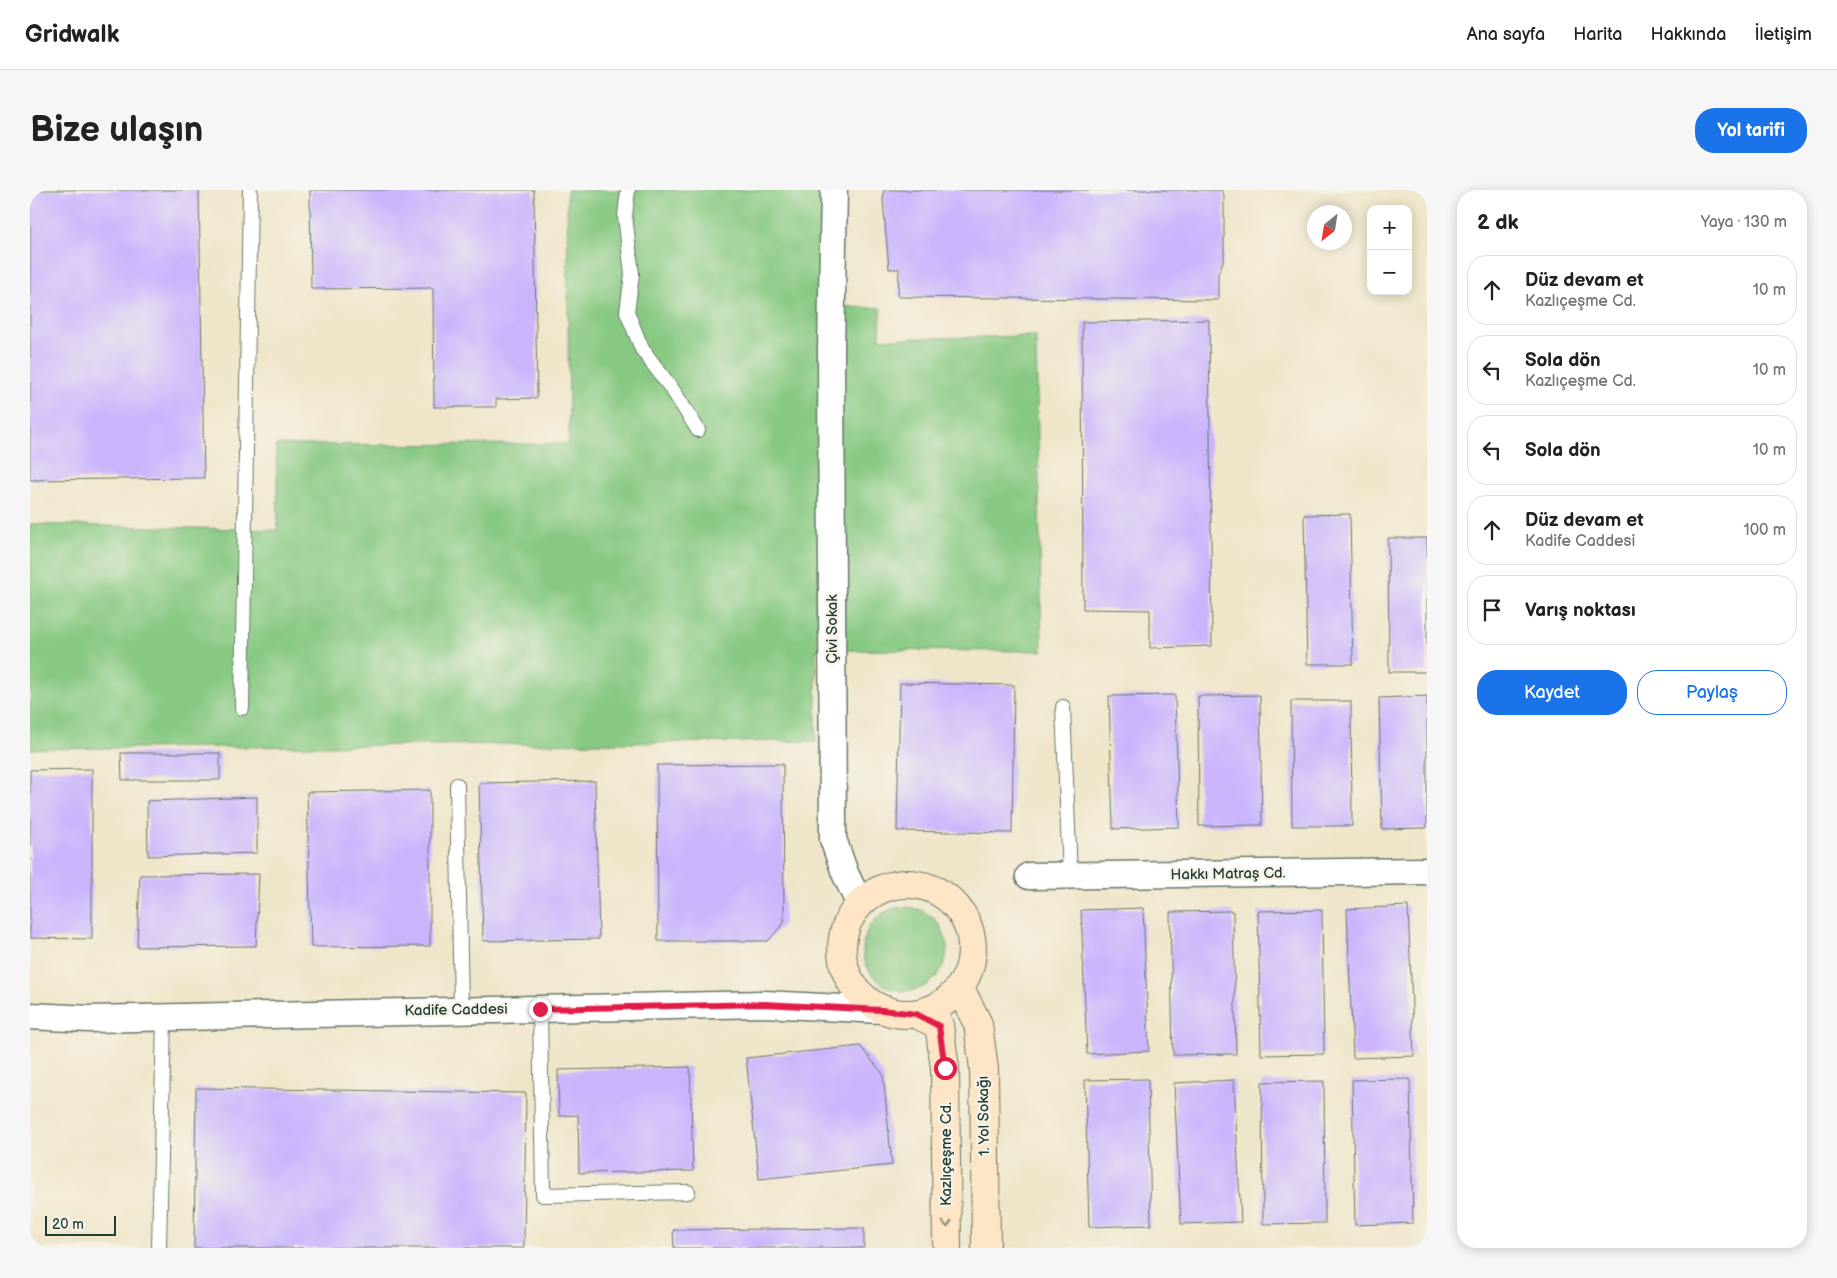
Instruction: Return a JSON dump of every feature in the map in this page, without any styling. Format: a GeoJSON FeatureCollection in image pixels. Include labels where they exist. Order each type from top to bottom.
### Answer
{"type":"FeatureCollection","features":[{"type":"Feature","properties":{"kind":"street","name":"Çivi Sokak"},"geometry":{"type":"LineString","coordinates":[[834,190],[831,350],[833,840],[844,872],[859,903]]}},
{"type":"Feature","properties":{"kind":"street","name":"Hakkı Matraş Cd."},"geometry":{"type":"LineString","coordinates":[[1029,876],[1427,871]]}},
{"type":"Feature","properties":{"kind":"street"},"geometry":{"type":"LineString","coordinates":[[898,884],[920,884],[941,892],[958,906],[969,925],[974,946],[970,968],[960,988],[941,1006],[916,1014],[882,1010],[864,999],[850,982],[842,962],[841,941],[847,921],[859,903],[877,890],[898,884]]}},
{"type":"Feature","properties":{"kind":"street","name":"1. Yol Sokağı"},"geometry":{"type":"LineString","coordinates":[[960,988],[978,1024],[984,1069],[986,1248]]}},
{"type":"Feature","properties":{"kind":"street","name":"Kadife Caddesi"},"geometry":{"type":"LineString","coordinates":[[30,1016],[90,1019],[764,1004],[882,1010]]}},
{"type":"Feature","properties":{"kind":"street","name":"Kazlıçeşme Cd."},"geometry":{"type":"LineString","coordinates":[[916,1014],[939,1026],[945,1068],[947,1248]]}},
{"type":"Feature","properties":{"kind":"lane"},"geometry":{"type":"LineString","coordinates":[[242,708],[250,190]]}},
{"type":"Feature","properties":{"kind":"lane"},"geometry":{"type":"LineString","coordinates":[[628,190],[625,216],[632,274],[627,312],[642,349],[674,392],[698,430]]}},
{"type":"Feature","properties":{"kind":"lane"},"geometry":{"type":"LineString","coordinates":[[1064,707],[1070,876]]}},
{"type":"Feature","properties":{"kind":"lane"},"geometry":{"type":"LineString","coordinates":[[457,785],[461,1010]]}},
{"type":"Feature","properties":{"kind":"lane"},"geometry":{"type":"LineString","coordinates":[[540,1009],[543,1195],[688,1192]]}},
{"type":"Feature","properties":{"kind":"lane"},"geometry":{"type":"LineString","coordinates":[[159,1248],[164,1017]]}},
{"type":"Feature","properties":{"kind":"green space"},"geometry":{"type":"Polygon","coordinates":[[[567,190],[821,190],[824,306],[881,308],[880,339],[1036,336],[1042,651],[816,650],[816,741],[30,749],[30,524],[278,530],[276,445],[569,444],[567,190]]]}},
{"type":"Feature","properties":{"kind":"green space"},"geometry":{"type":"Polygon","coordinates":[[[905,907],[921,910],[935,919],[944,933],[947,949],[944,965],[935,979],[921,988],[905,991],[889,988],[875,979],[866,965],[863,949],[866,933],[875,919],[889,910],[905,907]]]}},
{"type":"Feature","properties":{"kind":"building"},"geometry":{"type":"Polygon","coordinates":[[[30,190],[199,190],[204,478],[30,480],[30,190]]]}},
{"type":"Feature","properties":{"kind":"building"},"geometry":{"type":"Polygon","coordinates":[[[310,190],[534,190],[537,398],[496,399],[496,407],[434,407],[433,288],[311,289],[310,190]]]}},
{"type":"Feature","properties":{"kind":"building"},"geometry":{"type":"Polygon","coordinates":[[[884,190],[1221,190],[1224,195],[1224,259],[1218,274],[1218,300],[898,297],[899,269],[889,269],[883,200],[884,190]]]}},
{"type":"Feature","properties":{"kind":"building"},"geometry":{"type":"Polygon","coordinates":[[[1209,320],[1212,646],[1150,648],[1150,610],[1083,609],[1082,322],[1209,320]]]}},
{"type":"Feature","properties":{"kind":"building"},"geometry":{"type":"Polygon","coordinates":[[[1350,514],[1353,664],[1307,664],[1304,515],[1350,514]]]}},
{"type":"Feature","properties":{"kind":"building"},"geometry":{"type":"Polygon","coordinates":[[[1388,538],[1427,538],[1427,672],[1389,672],[1388,538]]]}},
{"type":"Feature","properties":{"kind":"building"},"geometry":{"type":"Polygon","coordinates":[[[900,683],[1014,685],[1012,833],[897,831],[900,683]]]}},
{"type":"Feature","properties":{"kind":"building"},"geometry":{"type":"Polygon","coordinates":[[[1175,695],[1179,827],[1113,829],[1109,696],[1175,695]]]}},
{"type":"Feature","properties":{"kind":"building"},"geometry":{"type":"Polygon","coordinates":[[[1260,695],[1262,825],[1199,826],[1198,696],[1260,695]]]}},
{"type":"Feature","properties":{"kind":"building"},"geometry":{"type":"Polygon","coordinates":[[[1427,696],[1427,828],[1382,829],[1379,698],[1427,696]]]}},
{"type":"Feature","properties":{"kind":"building"},"geometry":{"type":"Polygon","coordinates":[[[1291,701],[1351,701],[1352,826],[1292,826],[1291,701]]]}},
{"type":"Feature","properties":{"kind":"building"},"geometry":{"type":"Polygon","coordinates":[[[121,753],[220,753],[220,780],[122,780],[121,753]]]}},
{"type":"Feature","properties":{"kind":"building"},"geometry":{"type":"Polygon","coordinates":[[[783,764],[784,923],[768,941],[658,941],[657,765],[783,764]]]}},
{"type":"Feature","properties":{"kind":"building"},"geometry":{"type":"Polygon","coordinates":[[[92,769],[92,939],[30,938],[30,770],[92,769]]]}},
{"type":"Feature","properties":{"kind":"building"},"geometry":{"type":"Polygon","coordinates":[[[595,781],[599,939],[483,941],[479,783],[595,781]]]}},
{"type":"Feature","properties":{"kind":"building"},"geometry":{"type":"Polygon","coordinates":[[[430,790],[430,946],[311,947],[307,792],[430,790]]]}},
{"type":"Feature","properties":{"kind":"building"},"geometry":{"type":"Polygon","coordinates":[[[257,797],[257,853],[148,856],[147,801],[257,797]]]}},
{"type":"Feature","properties":{"kind":"building"},"geometry":{"type":"Polygon","coordinates":[[[259,874],[256,946],[137,947],[140,875],[259,874]]]}},
{"type":"Feature","properties":{"kind":"building"},"geometry":{"type":"Polygon","coordinates":[[[1408,906],[1414,1056],[1353,1058],[1347,909],[1408,906]]]}},
{"type":"Feature","properties":{"kind":"building"},"geometry":{"type":"Polygon","coordinates":[[[1143,908],[1149,1051],[1087,1054],[1081,910],[1143,908]]]}},
{"type":"Feature","properties":{"kind":"building"},"geometry":{"type":"Polygon","coordinates":[[[1322,910],[1324,1054],[1261,1055],[1258,911],[1322,910]]]}},
{"type":"Feature","properties":{"kind":"building"},"geometry":{"type":"Polygon","coordinates":[[[1233,911],[1236,1054],[1173,1055],[1170,912],[1233,911]]]}},
{"type":"Feature","properties":{"kind":"building"},"geometry":{"type":"Polygon","coordinates":[[[860,1046],[883,1074],[892,1165],[759,1179],[746,1058],[860,1046]]]}},
{"type":"Feature","properties":{"kind":"building"},"geometry":{"type":"Polygon","coordinates":[[[690,1067],[693,1171],[579,1173],[578,1115],[559,1116],[558,1070],[690,1067]]]}},
{"type":"Feature","properties":{"kind":"building"},"geometry":{"type":"Polygon","coordinates":[[[1148,1079],[1151,1225],[1089,1227],[1085,1080],[1148,1079]]]}},
{"type":"Feature","properties":{"kind":"building"},"geometry":{"type":"Polygon","coordinates":[[[1410,1079],[1413,1223],[1355,1225],[1352,1080],[1410,1079]]]}},
{"type":"Feature","properties":{"kind":"building"},"geometry":{"type":"Polygon","coordinates":[[[1234,1080],[1241,1222],[1181,1224],[1174,1083],[1234,1080]]]}},
{"type":"Feature","properties":{"kind":"building"},"geometry":{"type":"Polygon","coordinates":[[[1324,1081],[1325,1223],[1263,1224],[1262,1082],[1324,1081]]]}},
{"type":"Feature","properties":{"kind":"building"},"geometry":{"type":"Polygon","coordinates":[[[196,1088],[526,1093],[524,1248],[194,1248],[196,1088]]]}},
{"type":"Feature","properties":{"kind":"building"},"geometry":{"type":"Polygon","coordinates":[[[864,1228],[864,1248],[674,1248],[673,1230],[864,1228]]]}},
{"type":"Feature","properties":{"kind":"route"},"geometry":{"type":"LineString","coordinates":[[540,1009],[764,1004],[882,1010],[916,1014],[939,1026],[945,1068]]}}]}
